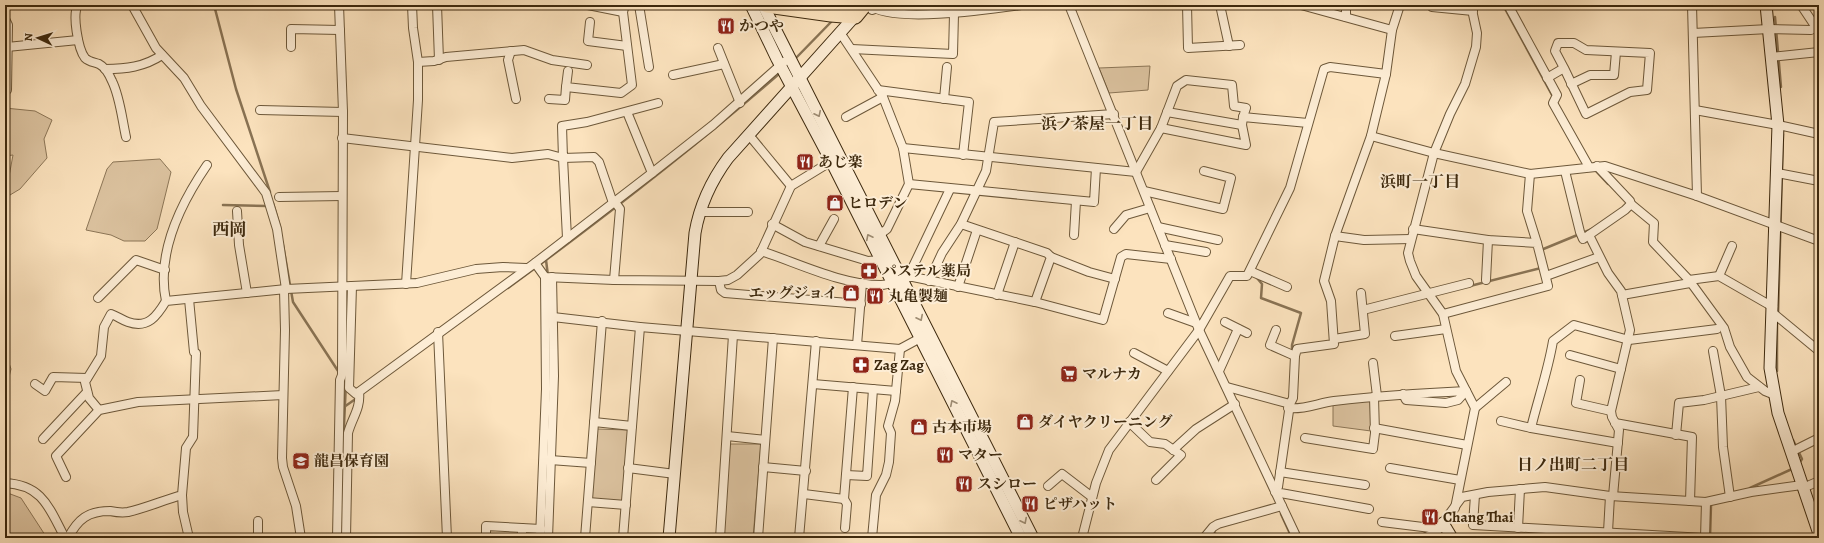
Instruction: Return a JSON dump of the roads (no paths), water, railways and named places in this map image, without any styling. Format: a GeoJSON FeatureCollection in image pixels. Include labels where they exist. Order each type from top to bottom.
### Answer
{"type":"FeatureCollection","features":[{"type":"Feature","properties":{"kind":"highway"},"geometry":{"type":"LineString","coordinates":[[767,5],[849,10]]}},
{"type":"Feature","properties":{"kind":"street"},"geometry":{"type":"LineString","coordinates":[[78,5],[75,16],[79,48],[86,59],[99,64],[105,69],[113,82],[126,137]]}},
{"type":"Feature","properties":{"kind":"street"},"geometry":{"type":"LineString","coordinates":[[132,5],[156,48],[184,78],[201,106],[266,193],[277,229],[288,289],[282,395],[283,467],[296,506],[301,538]]}},
{"type":"Feature","properties":{"kind":"street"},"geometry":{"type":"LineString","coordinates":[[339,5],[343,112],[342,196],[346,286],[341,538]]}},
{"type":"Feature","properties":{"kind":"street"},"geometry":{"type":"LineString","coordinates":[[406,284],[408,226],[416,147],[418,62],[412,28],[412,5]]}},
{"type":"Feature","properties":{"kind":"street"},"geometry":{"type":"LineString","coordinates":[[436,5],[438,60]]}},
{"type":"Feature","properties":{"kind":"street"},"geometry":{"type":"LineString","coordinates":[[566,87],[621,93],[632,85],[624,9],[588,5]]}},
{"type":"Feature","properties":{"kind":"street"},"geometry":{"type":"LineString","coordinates":[[639,5],[649,67]]}},
{"type":"Feature","properties":{"kind":"street"},"geometry":{"type":"LineString","coordinates":[[751,5],[792,88],[879,235],[900,279],[924,336],[1021,538]]}},
{"type":"Feature","properties":{"kind":"street"},"geometry":{"type":"LineString","coordinates":[[763,5],[801,79],[880,260],[900,279]]}},
{"type":"Feature","properties":{"kind":"street"},"geometry":{"type":"LineString","coordinates":[[849,10],[886,5]]}},
{"type":"Feature","properties":{"kind":"street"},"geometry":{"type":"LineString","coordinates":[[849,10],[884,13],[954,14],[1021,5]]}},
{"type":"Feature","properties":{"kind":"street"},"geometry":{"type":"LineString","coordinates":[[1033,5],[1055,5]]}},
{"type":"Feature","properties":{"kind":"street"},"geometry":{"type":"LineString","coordinates":[[1069,5],[1198,326],[1297,538]]}},
{"type":"Feature","properties":{"kind":"street"},"geometry":{"type":"LineString","coordinates":[[1187,5],[1188,48],[1240,45]]}},
{"type":"Feature","properties":{"kind":"street"},"geometry":{"type":"LineString","coordinates":[[1220,5],[1229,46]]}},
{"type":"Feature","properties":{"kind":"street"},"geometry":{"type":"LineString","coordinates":[[1300,5],[1392,30]]}},
{"type":"Feature","properties":{"kind":"street"},"geometry":{"type":"LineString","coordinates":[[1346,5],[1346,17]]}},
{"type":"Feature","properties":{"kind":"street"},"geometry":{"type":"LineString","coordinates":[[1334,341],[1331,301],[1324,281],[1335,236],[1371,136],[1386,74],[1392,30],[1400,5]]}},
{"type":"Feature","properties":{"kind":"street"},"geometry":{"type":"LineString","coordinates":[[1508,5],[1557,95],[1553,103],[1593,167],[1630,201],[1631,204],[1654,223],[1653,242],[1690,281],[1724,328],[1730,347],[1741,369],[1752,382],[1775,396]]}},
{"type":"Feature","properties":{"kind":"street"},"geometry":{"type":"LineString","coordinates":[[1692,5],[1697,196]]}},
{"type":"Feature","properties":{"kind":"street"},"geometry":{"type":"LineString","coordinates":[[1766,5],[1773,29],[1776,56],[1780,174],[1775,313],[1770,368],[1775,396],[1795,450],[1803,487],[1819,534]]}},
{"type":"Feature","properties":{"kind":"street"},"geometry":{"type":"LineString","coordinates":[[1801,5],[1815,31]]}},
{"type":"Feature","properties":{"kind":"street"},"geometry":{"type":"LineString","coordinates":[[1432,7],[1472,8],[1477,34],[1473,62],[1465,84],[1444,125],[1434,153],[1413,229],[1408,253],[1416,276],[1443,314],[1455,367],[1475,408]]}},
{"type":"Feature","properties":{"kind":"street"},"geometry":{"type":"LineString","coordinates":[[669,538],[690,280],[695,232],[699,212],[706,193],[728,158],[801,79],[840,34],[849,10]]}},
{"type":"Feature","properties":{"kind":"street"},"geometry":{"type":"LineString","coordinates":[[852,49],[953,54],[954,14]]}},
{"type":"Feature","properties":{"kind":"street"},"geometry":{"type":"LineString","coordinates":[[5,20],[8,25],[6,60],[7,90],[5,90]]}},
{"type":"Feature","properties":{"kind":"street"},"geometry":{"type":"LineString","coordinates":[[590,22],[588,41],[627,46]]}},
{"type":"Feature","properties":{"kind":"street"},"geometry":{"type":"LineString","coordinates":[[1693,33],[1773,29],[1815,31]]}},
{"type":"Feature","properties":{"kind":"street"},"geometry":{"type":"LineString","coordinates":[[291,47],[291,30],[340,30]]}},
{"type":"Feature","properties":{"kind":"street"},"geometry":{"type":"LineString","coordinates":[[840,34],[852,49],[880,93],[903,148],[909,184],[887,229],[879,235]]}},
{"type":"Feature","properties":{"kind":"street"},"geometry":{"type":"LineString","coordinates":[[7,47],[78,40]]}},
{"type":"Feature","properties":{"kind":"street"},"geometry":{"type":"LineString","coordinates":[[1558,43],[1574,43],[1586,50],[1650,53],[1647,90],[1630,92],[1586,114],[1564,68],[1555,51],[1558,43]]}},
{"type":"Feature","properties":{"kind":"street"},"geometry":{"type":"LineString","coordinates":[[718,48],[740,102]]}},
{"type":"Feature","properties":{"kind":"street"},"geometry":{"type":"LineString","coordinates":[[418,62],[524,50],[552,60],[587,65]]}},
{"type":"Feature","properties":{"kind":"street"},"geometry":{"type":"LineString","coordinates":[[511,51],[508,60],[516,99]]}},
{"type":"Feature","properties":{"kind":"street"},"geometry":{"type":"LineString","coordinates":[[1572,84],[1590,74],[1614,75],[1616,52]]}},
{"type":"Feature","properties":{"kind":"street"},"geometry":{"type":"LineString","coordinates":[[1776,56],[1819,52]]}},
{"type":"Feature","properties":{"kind":"street"},"geometry":{"type":"LineString","coordinates":[[105,69],[129,69],[153,61],[162,55]]}},
{"type":"Feature","properties":{"kind":"street"},"geometry":{"type":"LineString","coordinates":[[166,301],[288,289],[417,283],[476,269],[503,267],[526,268],[536,266],[567,238],[616,204],[652,173],[782,69],[791,60]]}},
{"type":"Feature","properties":{"kind":"street"},"geometry":{"type":"LineString","coordinates":[[673,75],[724,64]]}},
{"type":"Feature","properties":{"kind":"street"},"geometry":{"type":"LineString","coordinates":[[944,99],[947,67]]}},
{"type":"Feature","properties":{"kind":"street"},"geometry":{"type":"LineString","coordinates":[[1082,538],[1096,483],[1109,450],[1168,371],[1230,276],[1247,276],[1250,271],[1290,188],[1324,69],[1330,67],[1386,74]]}},
{"type":"Feature","properties":{"kind":"street"},"geometry":{"type":"LineString","coordinates":[[1547,78],[1564,68]]}},
{"type":"Feature","properties":{"kind":"street"},"geometry":{"type":"LineString","coordinates":[[549,99],[565,100],[568,71]]}},
{"type":"Feature","properties":{"kind":"street"},"geometry":{"type":"LineString","coordinates":[[1136,172],[1161,128],[1177,86],[1186,80],[1232,85],[1234,106],[1246,108],[1243,121],[1246,145],[1161,128]]}},
{"type":"Feature","properties":{"kind":"street"},"geometry":{"type":"LineString","coordinates":[[846,117],[880,93],[969,102],[963,155]]}},
{"type":"Feature","properties":{"kind":"street"},"geometry":{"type":"LineString","coordinates":[[567,238],[562,126],[658,104]]}},
{"type":"Feature","properties":{"kind":"street"},"geometry":{"type":"LineString","coordinates":[[260,110],[343,112]]}},
{"type":"Feature","properties":{"kind":"street"},"geometry":{"type":"LineString","coordinates":[[1694,110],[1778,124],[1819,134]]}},
{"type":"Feature","properties":{"kind":"street"},"geometry":{"type":"LineString","coordinates":[[627,112],[652,173]]}},
{"type":"Feature","properties":{"kind":"street"},"geometry":{"type":"LineString","coordinates":[[1167,112],[1243,121],[1308,123]]}},
{"type":"Feature","properties":{"kind":"street"},"geometry":{"type":"LineString","coordinates":[[929,281],[942,253],[961,224],[986,171],[994,122],[1114,114]]}},
{"type":"Feature","properties":{"kind":"street"},"geometry":{"type":"LineString","coordinates":[[750,135],[791,186]]}},
{"type":"Feature","properties":{"kind":"street"},"geometry":{"type":"LineString","coordinates":[[1371,136],[1434,153],[1530,174],[1605,166],[1697,196],[1819,240]]}},
{"type":"Feature","properties":{"kind":"street"},"geometry":{"type":"LineString","coordinates":[[342,138],[416,147],[450,149],[452,151],[512,158],[548,154],[563,158],[594,157],[599,162],[616,204],[614,280]]}},
{"type":"Feature","properties":{"kind":"street"},"geometry":{"type":"LineString","coordinates":[[903,148],[988,158],[1136,172]]}},
{"type":"Feature","properties":{"kind":"street"},"geometry":{"type":"LineString","coordinates":[[536,266],[548,277],[614,280],[728,280],[737,275],[760,254],[772,224],[791,186],[835,159]]}},
{"type":"Feature","properties":{"kind":"street"},"geometry":{"type":"LineString","coordinates":[[99,410],[89,398],[85,382],[101,356],[104,327],[111,314],[122,318],[126,322],[141,324],[155,318],[166,301],[164,290],[167,254],[177,216],[195,182],[207,165]]}},
{"type":"Feature","properties":{"kind":"street"},"geometry":{"type":"LineString","coordinates":[[909,184],[977,192],[1094,202],[1096,168]]}},
{"type":"Feature","properties":{"kind":"street"},"geometry":{"type":"LineString","coordinates":[[1144,191],[1224,209],[1231,178],[1204,171]]}},
{"type":"Feature","properties":{"kind":"street"},"geometry":{"type":"LineString","coordinates":[[1565,171],[1573,209],[1584,235],[1622,295],[1630,330],[1629,340],[1611,411],[1615,423],[1620,430],[1611,496],[1608,532]]}},
{"type":"Feature","properties":{"kind":"street"},"geometry":{"type":"LineString","coordinates":[[1443,314],[1548,286],[1527,211],[1530,174]]}},
{"type":"Feature","properties":{"kind":"street"},"geometry":{"type":"LineString","coordinates":[[1780,174],[1819,181]]}},
{"type":"Feature","properties":{"kind":"street"},"geometry":{"type":"LineString","coordinates":[[900,279],[950,189]]}},
{"type":"Feature","properties":{"kind":"street"},"geometry":{"type":"LineString","coordinates":[[279,197],[342,196]]}},
{"type":"Feature","properties":{"kind":"street"},"geometry":{"type":"LineString","coordinates":[[1074,235],[1076,201]]}},
{"type":"Feature","properties":{"kind":"street"},"geometry":{"type":"LineString","coordinates":[[1584,235],[1625,210],[1631,204]]}},
{"type":"Feature","properties":{"kind":"street"},"geometry":{"type":"LineString","coordinates":[[1114,229],[1126,215],[1150,208]]}},
{"type":"Feature","properties":{"kind":"street"},"geometry":{"type":"LineString","coordinates":[[237,211],[239,245],[247,293]]}},
{"type":"Feature","properties":{"kind":"street"},"geometry":{"type":"LineString","coordinates":[[699,212],[748,212]]}},
{"type":"Feature","properties":{"kind":"street"},"geometry":{"type":"LineString","coordinates":[[819,246],[834,219]]}},
{"type":"Feature","properties":{"kind":"street"},"geometry":{"type":"LineString","coordinates":[[772,224],[805,242],[868,261],[880,260]]}},
{"type":"Feature","properties":{"kind":"street"},"geometry":{"type":"LineString","coordinates":[[961,224],[1046,253],[1051,257],[1089,272],[1115,279]]}},
{"type":"Feature","properties":{"kind":"street"},"geometry":{"type":"LineString","coordinates":[[1158,227],[1218,240]]}},
{"type":"Feature","properties":{"kind":"street"},"geometry":{"type":"LineString","coordinates":[[1413,229],[1538,248]]}},
{"type":"Feature","properties":{"kind":"street"},"geometry":{"type":"LineString","coordinates":[[958,287],[977,230]]}},
{"type":"Feature","properties":{"kind":"street"},"geometry":{"type":"LineString","coordinates":[[1335,236],[1364,240],[1411,239]]}},
{"type":"Feature","properties":{"kind":"street"},"geometry":{"type":"LineString","coordinates":[[1486,280],[1488,240]]}},
{"type":"Feature","properties":{"kind":"street"},"geometry":{"type":"LineString","coordinates":[[997,295],[1015,242]]}},
{"type":"Feature","properties":{"kind":"street"},"geometry":{"type":"LineString","coordinates":[[1165,246],[1206,252]]}},
{"type":"Feature","properties":{"kind":"street"},"geometry":{"type":"LineString","coordinates":[[1719,276],[1732,246]]}},
{"type":"Feature","properties":{"kind":"street"},"geometry":{"type":"LineString","coordinates":[[761,250],[847,280],[882,286],[900,279],[929,281],[1035,302],[1103,320],[1121,256],[1126,254],[1171,259]]}},
{"type":"Feature","properties":{"kind":"street"},"geometry":{"type":"LineString","coordinates":[[1035,302],[1051,257]]}},
{"type":"Feature","properties":{"kind":"street"},"geometry":{"type":"LineString","coordinates":[[1546,276],[1599,257]]}},
{"type":"Feature","properties":{"kind":"street"},"geometry":{"type":"LineString","coordinates":[[98,298],[136,260],[166,270]]}},
{"type":"Feature","properties":{"kind":"street"},"geometry":{"type":"LineString","coordinates":[[359,395],[526,268]]}},
{"type":"Feature","properties":{"kind":"street"},"geometry":{"type":"LineString","coordinates":[[1250,271],[1287,287]]}},
{"type":"Feature","properties":{"kind":"street"},"geometry":{"type":"LineString","coordinates":[[1622,295],[1719,276],[1775,313],[1819,351]]}},
{"type":"Feature","properties":{"kind":"street"},"geometry":{"type":"LineString","coordinates":[[548,277],[553,317],[554,376],[548,538]]}},
{"type":"Feature","properties":{"kind":"street"},"geometry":{"type":"LineString","coordinates":[[540,538],[546,389],[548,277]]}},
{"type":"Feature","properties":{"kind":"street"},"geometry":{"type":"LineString","coordinates":[[719,281],[721,290],[725,293],[861,304]]}},
{"type":"Feature","properties":{"kind":"street"},"geometry":{"type":"LineString","coordinates":[[857,345],[862,283]]}},
{"type":"Feature","properties":{"kind":"street"},"geometry":{"type":"LineString","coordinates":[[1363,310],[1470,283]]}},
{"type":"Feature","properties":{"kind":"street"},"geometry":{"type":"LineString","coordinates":[[344,388],[342,377],[346,286]]}},
{"type":"Feature","properties":{"kind":"street"},"geometry":{"type":"LineString","coordinates":[[1275,492],[1281,472],[1289,406],[1293,398],[1293,356],[1297,348],[1365,334],[1361,293]]}},
{"type":"Feature","properties":{"kind":"street"},"geometry":{"type":"LineString","coordinates":[[189,299],[194,352],[196,353],[193,437],[186,448],[182,495],[183,512],[189,538]]}},
{"type":"Feature","properties":{"kind":"street"},"geometry":{"type":"LineString","coordinates":[[1168,313],[1198,326]]}},
{"type":"Feature","properties":{"kind":"street"},"geometry":{"type":"LineString","coordinates":[[553,317],[602,321],[640,327],[900,348],[924,336]]}},
{"type":"Feature","properties":{"kind":"street"},"geometry":{"type":"LineString","coordinates":[[585,538],[602,321]]}},
{"type":"Feature","properties":{"kind":"street"},"geometry":{"type":"LineString","coordinates":[[1225,322],[1247,333]]}},
{"type":"Feature","properties":{"kind":"street"},"geometry":{"type":"LineString","coordinates":[[1531,428],[1544,377],[1548,368],[1553,341],[1574,326],[1629,340],[1717,329]]}},
{"type":"Feature","properties":{"kind":"street"},"geometry":{"type":"LineString","coordinates":[[623,538],[640,327]]}},
{"type":"Feature","properties":{"kind":"street"},"geometry":{"type":"LineString","coordinates":[[1219,371],[1238,329]]}},
{"type":"Feature","properties":{"kind":"street"},"geometry":{"type":"LineString","coordinates":[[1395,336],[1446,329]]}},
{"type":"Feature","properties":{"kind":"street"},"geometry":{"type":"LineString","coordinates":[[1276,330],[1270,345],[1293,356]]}},
{"type":"Feature","properties":{"kind":"street"},"geometry":{"type":"LineString","coordinates":[[720,538],[733,335]]}},
{"type":"Feature","properties":{"kind":"street"},"geometry":{"type":"LineString","coordinates":[[438,336],[447,538]]}},
{"type":"Feature","properties":{"kind":"street"},"geometry":{"type":"LineString","coordinates":[[924,336],[1032,538]]}},
{"type":"Feature","properties":{"kind":"street"},"geometry":{"type":"LineString","coordinates":[[758,538],[773,338]]}},
{"type":"Feature","properties":{"kind":"street"},"geometry":{"type":"LineString","coordinates":[[1334,341],[1370,338]]}},
{"type":"Feature","properties":{"kind":"street"},"geometry":{"type":"LineString","coordinates":[[799,538],[806,471],[816,341]]}},
{"type":"Feature","properties":{"kind":"street"},"geometry":{"type":"LineString","coordinates":[[872,538],[876,495],[886,475],[888,462],[891,433],[888,426],[896,391],[900,348]]}},
{"type":"Feature","properties":{"kind":"street"},"geometry":{"type":"LineString","coordinates":[[1713,351],[1721,396],[1723,447],[1729,494]]}},
{"type":"Feature","properties":{"kind":"street"},"geometry":{"type":"LineString","coordinates":[[1134,353],[1168,371]]}},
{"type":"Feature","properties":{"kind":"street"},"geometry":{"type":"LineString","coordinates":[[1570,355],[1621,369]]}},
{"type":"Feature","properties":{"kind":"street"},"geometry":{"type":"LineString","coordinates":[[1305,438],[1373,449],[1376,396],[1373,363]]}},
{"type":"Feature","properties":{"kind":"street"},"geometry":{"type":"LineString","coordinates":[[35,384],[45,391],[53,377],[87,378]]}},
{"type":"Feature","properties":{"kind":"street"},"geometry":{"type":"LineString","coordinates":[[1580,380],[1576,403],[1611,411]]}},
{"type":"Feature","properties":{"kind":"street"},"geometry":{"type":"LineString","coordinates":[[1455,508],[1475,408],[1506,382]]}},
{"type":"Feature","properties":{"kind":"street"},"geometry":{"type":"LineString","coordinates":[[813,384],[896,391]]}},
{"type":"Feature","properties":{"kind":"street"},"geometry":{"type":"LineString","coordinates":[[845,528],[847,504],[844,499],[853,387]]}},
{"type":"Feature","properties":{"kind":"street"},"geometry":{"type":"LineString","coordinates":[[1227,387],[1299,409],[1330,401],[1376,396],[1466,391]]}},
{"type":"Feature","properties":{"kind":"street"},"geometry":{"type":"LineString","coordinates":[[1676,435],[1679,403],[1704,400],[1759,387]]}},
{"type":"Feature","properties":{"kind":"street"},"geometry":{"type":"LineString","coordinates":[[344,388],[359,395]]}},
{"type":"Feature","properties":{"kind":"street"},"geometry":{"type":"LineString","coordinates":[[846,475],[867,476],[873,389]]}},
{"type":"Feature","properties":{"kind":"street"},"geometry":{"type":"LineString","coordinates":[[43,439],[87,392]]}},
{"type":"Feature","properties":{"kind":"street"},"geometry":{"type":"LineString","coordinates":[[66,477],[56,456],[99,410],[138,402],[282,395]]}},
{"type":"Feature","properties":{"kind":"street"},"geometry":{"type":"LineString","coordinates":[[341,538],[348,433],[351,422],[359,406],[359,395]]}},
{"type":"Feature","properties":{"kind":"street"},"geometry":{"type":"LineString","coordinates":[[1173,450],[1196,429],[1235,404]]}},
{"type":"Feature","properties":{"kind":"street"},"geometry":{"type":"LineString","coordinates":[[1501,421],[1531,428],[1618,443]]}},
{"type":"Feature","properties":{"kind":"street"},"geometry":{"type":"LineString","coordinates":[[594,422],[632,426]]}},
{"type":"Feature","properties":{"kind":"street"},"geometry":{"type":"LineString","coordinates":[[1129,422],[1150,442],[1165,444],[1181,455],[1156,480]]}},
{"type":"Feature","properties":{"kind":"street"},"geometry":{"type":"LineString","coordinates":[[1615,423],[1692,437],[1690,501]]}},
{"type":"Feature","properties":{"kind":"street"},"geometry":{"type":"LineString","coordinates":[[1374,428],[1467,445]]}},
{"type":"Feature","properties":{"kind":"street"},"geometry":{"type":"LineString","coordinates":[[727,436],[765,440]]}},
{"type":"Feature","properties":{"kind":"street"},"geometry":{"type":"LineString","coordinates":[[1795,450],[1819,438]]}},
{"type":"Feature","properties":{"kind":"street"},"geometry":{"type":"LineString","coordinates":[[550,460],[591,463]]}},
{"type":"Feature","properties":{"kind":"street"},"geometry":{"type":"LineString","coordinates":[[763,467],[806,471]]}},
{"type":"Feature","properties":{"kind":"street"},"geometry":{"type":"LineString","coordinates":[[628,468],[675,474]]}},
{"type":"Feature","properties":{"kind":"street"},"geometry":{"type":"LineString","coordinates":[[1390,468],[1460,480]]}},
{"type":"Feature","properties":{"kind":"street"},"geometry":{"type":"LineString","coordinates":[[1281,472],[1365,485]]}},
{"type":"Feature","properties":{"kind":"street"},"geometry":{"type":"LineString","coordinates":[[1048,486],[1062,474],[1092,497]]}},
{"type":"Feature","properties":{"kind":"street"},"geometry":{"type":"LineString","coordinates":[[1424,538],[1441,526],[1462,498],[1475,495],[1545,487],[1611,496],[1706,502],[1729,494],[1803,487],[1819,481]]}},
{"type":"Feature","properties":{"kind":"street"},"geometry":{"type":"LineString","coordinates":[[5,483],[26,486],[38,493],[47,504],[65,538]]}},
{"type":"Feature","properties":{"kind":"street"},"geometry":{"type":"LineString","coordinates":[[1518,528],[1520,489]]}},
{"type":"Feature","properties":{"kind":"street"},"geometry":{"type":"LineString","coordinates":[[1275,492],[1369,509]]}},
{"type":"Feature","properties":{"kind":"street"},"geometry":{"type":"LineString","coordinates":[[804,494],[844,499]]}},
{"type":"Feature","properties":{"kind":"street"},"geometry":{"type":"LineString","coordinates":[[68,538],[72,530],[90,513],[101,511],[127,512],[182,495]]}},
{"type":"Feature","properties":{"kind":"street"},"geometry":{"type":"LineString","coordinates":[[1475,495],[1473,525],[1705,538],[1706,502]]}},
{"type":"Feature","properties":{"kind":"street"},"geometry":{"type":"LineString","coordinates":[[588,502],[626,505]]}},
{"type":"Feature","properties":{"kind":"street"},"geometry":{"type":"LineString","coordinates":[[1216,538],[1205,536],[1212,527],[1218,524],[1282,506]]}},
{"type":"Feature","properties":{"kind":"street"},"geometry":{"type":"LineString","coordinates":[[258,521],[258,538]]}},
{"type":"Feature","properties":{"kind":"street"},"geometry":{"type":"LineString","coordinates":[[1382,522],[1441,526],[1452,538]]}},
{"type":"Feature","properties":{"kind":"street"},"geometry":{"type":"LineString","coordinates":[[486,538],[486,526],[541,529]]}},
{"type":"Feature","properties":{"kind":"street"},"geometry":{"type":"LineString","coordinates":[[522,528],[522,538]]}},
{"type":"Feature","properties":{"kind":"waterway"},"geometry":{"type":"LineString","coordinates":[[214,5],[236,89],[270,192]]}},
{"type":"Feature","properties":{"kind":"waterway"},"geometry":{"type":"LineString","coordinates":[[843,10],[846,5]]}},
{"type":"Feature","properties":{"kind":"waterway"},"geometry":{"type":"LineString","coordinates":[[1503,5],[1552,95]]}},
{"type":"Feature","properties":{"kind":"waterway"},"geometry":{"type":"LineString","coordinates":[[1775,17],[1781,87]]}},
{"type":"Feature","properties":{"kind":"waterway"},"geometry":{"type":"LineString","coordinates":[[794,60],[834,19]]}},
{"type":"Feature","properties":{"kind":"waterway"},"geometry":{"type":"LineString","coordinates":[[508,288],[646,184],[780,73]]}},
{"type":"Feature","properties":{"kind":"waterway"},"geometry":{"type":"LineString","coordinates":[[1778,315],[1783,134]]}},
{"type":"Feature","properties":{"kind":"waterway"},"geometry":{"type":"LineString","coordinates":[[1594,169],[1608,184]]}},
{"type":"Feature","properties":{"kind":"waterway"},"geometry":{"type":"LineString","coordinates":[[273,203],[280,227]]}},
{"type":"Feature","properties":{"kind":"waterway"},"geometry":{"type":"LineString","coordinates":[[223,205],[268,206]]}},
{"type":"Feature","properties":{"kind":"waterway"},"geometry":{"type":"LineString","coordinates":[[1541,250],[1592,229]]}},
{"type":"Feature","properties":{"kind":"waterway"},"geometry":{"type":"LineString","coordinates":[[283,245],[293,302],[340,374]]}},
{"type":"Feature","properties":{"kind":"waterway"},"geometry":{"type":"LineString","coordinates":[[546,260],[548,276]]}},
{"type":"Feature","properties":{"kind":"waterway"},"geometry":{"type":"LineString","coordinates":[[1470,286],[1541,268]]}},
{"type":"Feature","properties":{"kind":"waterway"},"geometry":{"type":"LineString","coordinates":[[1257,278],[1262,284],[1261,298],[1301,313],[1292,345],[1292,352]]}},
{"type":"Feature","properties":{"kind":"waterway"},"geometry":{"type":"LineString","coordinates":[[1777,320],[1777,371]]}},
{"type":"Feature","properties":{"kind":"waterway"},"geometry":{"type":"LineString","coordinates":[[343,378],[346,382],[343,446]]}},
{"type":"Feature","properties":{"kind":"waterway"},"geometry":{"type":"LineString","coordinates":[[344,407],[357,398]]}},
{"type":"Feature","properties":{"kind":"waterway"},"geometry":{"type":"LineString","coordinates":[[1793,440],[1802,459],[1800,462]]}},
{"type":"Feature","properties":{"kind":"waterway"},"geometry":{"type":"LineString","coordinates":[[1750,488],[1792,469]]}},
{"type":"Feature","properties":{"kind":"waterway"},"geometry":{"type":"LineString","coordinates":[[1710,538],[1711,505]]}},
{"type":"Feature","properties":{"kind":"waterway"},"geometry":{"type":"LineString","coordinates":[[1281,514],[1292,538]]}},
{"type":"Feature","properties":{"kind":"place","name":"かつや"},"geometry":{"type":"Point","coordinates":[726,26]}},
{"type":"Feature","properties":{"kind":"place","name":"あじ楽"},"geometry":{"type":"Point","coordinates":[805,162]}},
{"type":"Feature","properties":{"kind":"place","name":"ヒロデン"},"geometry":{"type":"Point","coordinates":[835,203]}},
{"type":"Feature","properties":{"kind":"place","name":"パステル薬局"},"geometry":{"type":"Point","coordinates":[869,271]}},
{"type":"Feature","properties":{"kind":"place","name":"エッグジョイ"},"geometry":{"type":"Point","coordinates":[851,293]}},
{"type":"Feature","properties":{"kind":"place","name":"丸亀製麺"},"geometry":{"type":"Point","coordinates":[875,296]}},
{"type":"Feature","properties":{"kind":"place","name":"Zag Zag"},"geometry":{"type":"Point","coordinates":[861,365]}},
{"type":"Feature","properties":{"kind":"place","name":"マルナカ"},"geometry":{"type":"Point","coordinates":[1069,374]}},
{"type":"Feature","properties":{"kind":"place","name":"ダイヤクリーニング"},"geometry":{"type":"Point","coordinates":[1025,422]}},
{"type":"Feature","properties":{"kind":"place","name":"古本市場"},"geometry":{"type":"Point","coordinates":[919,427]}},
{"type":"Feature","properties":{"kind":"place","name":"マター"},"geometry":{"type":"Point","coordinates":[945,455]}},
{"type":"Feature","properties":{"kind":"place","name":"龍昌保育園"},"geometry":{"type":"Point","coordinates":[301,461]}},
{"type":"Feature","properties":{"kind":"place","name":"スシロー"},"geometry":{"type":"Point","coordinates":[964,484]}},
{"type":"Feature","properties":{"kind":"place","name":"ピザハット"},"geometry":{"type":"Point","coordinates":[1030,504]}},
{"type":"Feature","properties":{"kind":"place","name":"Chang Thai"},"geometry":{"type":"Point","coordinates":[1430,517]}},
{"type":"Feature","properties":{"kind":"district","name":"浜ノ茶屋一丁目"},"geometry":{"type":"Point","coordinates":[1097,124]}},
{"type":"Feature","properties":{"kind":"district","name":"浜町一丁目"},"geometry":{"type":"Point","coordinates":[1420,182]}},
{"type":"Feature","properties":{"kind":"district","name":"西岡"},"geometry":{"type":"Point","coordinates":[229,229]}},
{"type":"Feature","properties":{"kind":"district","name":"日ノ出町二丁目"},"geometry":{"type":"Point","coordinates":[1573,465]}}]}
